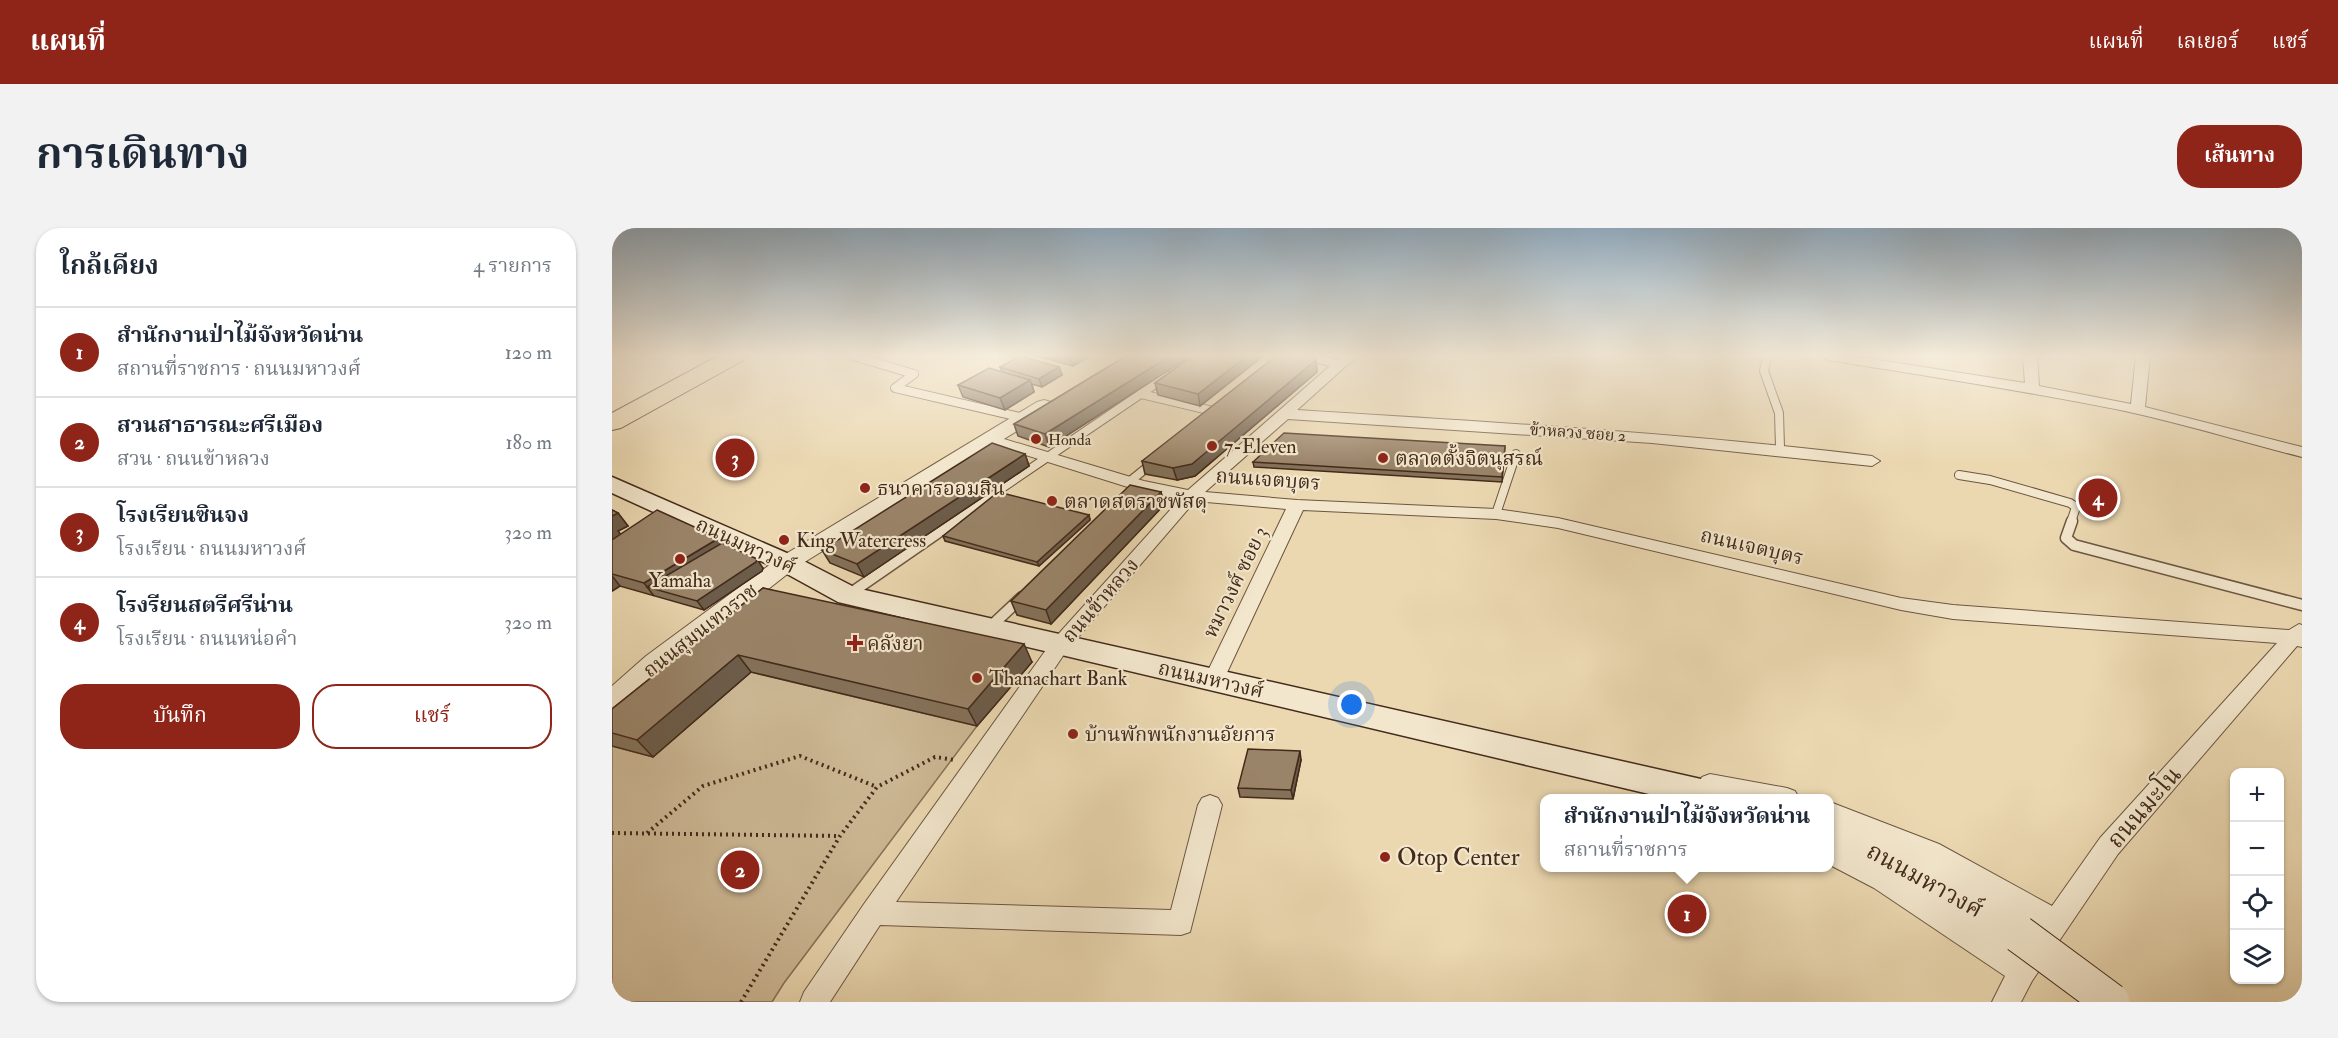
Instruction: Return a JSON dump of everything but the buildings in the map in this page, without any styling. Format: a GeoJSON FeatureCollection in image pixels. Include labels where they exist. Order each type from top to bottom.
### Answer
{"type":"FeatureCollection","features":[{"type":"Feature","properties":{"kind":"main road"},"geometry":{"type":"LineString","coordinates":[[612,423],[668,392]]}},
{"type":"Feature","properties":{"kind":"main road","name":"ถนนมหาวงศ์"},"geometry":{"type":"LineString","coordinates":[[612,484],[787,563],[848,595],[1706,794]]}},
{"type":"Feature","properties":{"kind":"main road","name":"ถนนมหาวงศ์"},"geometry":{"type":"LineString","coordinates":[[1834,832],[1860,842],[1941,886],[2019,934],[2111,1002]]}},
{"type":"Feature","properties":{"kind":"street","name":"ถนนข้าหลวง"},"geometry":{"type":"LineString","coordinates":[[814,1002],[873,912],[1060,645],[1191,496],[1309,392]]}},
{"type":"Feature","properties":{"kind":"street"},"geometry":{"type":"LineString","coordinates":[[2054,392],[2138,408],[2302,452]]}},
{"type":"Feature","properties":{"kind":"street"},"geometry":{"type":"LineString","coordinates":[[2138,408],[2140,392]]}},
{"type":"Feature","properties":{"kind":"street","name":"ถนนสุมนเทวราช"},"geometry":{"type":"LineString","coordinates":[[612,702],[656,663],[787,563],[1062,395]]}},
{"type":"Feature","properties":{"kind":"street","name":"ข้าหลวง ซอย 2"},"geometry":{"type":"LineString","coordinates":[[1284,414],[1653,437],[1780,448],[1872,461]]}},
{"type":"Feature","properties":{"kind":"street","name":"ถนนเจตบุตร"},"geometry":{"type":"LineString","coordinates":[[989,439],[1133,487],[1191,496],[1297,505],[1496,514],[1558,523],[1901,604],[1953,612],[2299,635]]}},
{"type":"Feature","properties":{"kind":"street","name":"หมาวงศ์ ซอย 3"},"geometry":{"type":"LineString","coordinates":[[1214,679],[1297,505]]}},
{"type":"Feature","properties":{"kind":"street","name":"ถนนมะโน"},"geometry":{"type":"LineString","coordinates":[[2006,1002],[2022,972],[2109,846],[2299,635]]}},
{"type":"Feature","properties":{"kind":"street"},"geometry":{"type":"LineString","coordinates":[[1636,777],[1681,794]]}},
{"type":"Feature","properties":{"kind":"street"},"geometry":{"type":"LineString","coordinates":[[1636,777],[1713,784],[1766,794]]}},
{"type":"Feature","properties":{"kind":"street"},"geometry":{"type":"LineString","coordinates":[[873,912],[1181,923],[1210,805]]}},
{"type":"Feature","properties":{"kind":"street"},"geometry":{"type":"LineString","coordinates":[[1834,814],[1930,852],[2056,922]]}},
{"type":"Feature","properties":{"kind":"street"},"geometry":{"type":"LineString","coordinates":[[1834,856],[1883,880],[2022,972]]}},
{"type":"Feature","properties":{"kind":"lane"},"geometry":{"type":"LineString","coordinates":[[913,392],[1024,418]]}},
{"type":"Feature","properties":{"kind":"lane"},"geometry":{"type":"LineString","coordinates":[[1772,392],[1779,413],[1780,448]]}},
{"type":"Feature","properties":{"kind":"lane"},"geometry":{"type":"LineString","coordinates":[[848,595],[1141,393],[1217,412]]}},
{"type":"Feature","properties":{"kind":"lane"},"geometry":{"type":"LineString","coordinates":[[1208,419],[1226,405]]}},
{"type":"Feature","properties":{"kind":"lane"},"geometry":{"type":"LineString","coordinates":[[1133,487],[1164,454]]}},
{"type":"Feature","properties":{"kind":"lane"},"geometry":{"type":"LineString","coordinates":[[1496,514],[1516,454]]}},
{"type":"Feature","properties":{"kind":"lane"},"geometry":{"type":"LineString","coordinates":[[1959,476],[1990,480],[2070,503],[2076,507],[2066,538],[2074,545],[2302,605]]}},
{"type":"Feature","properties":{"kind":"lane"},"geometry":{"type":"LineString","coordinates":[[988,629],[1030,589]]}},
{"type":"Feature","properties":{"kind":"path"},"geometry":{"type":"LineString","coordinates":[[647,832],[703,786],[800,756],[877,787]]}},
{"type":"Feature","properties":{"kind":"path"},"geometry":{"type":"LineString","coordinates":[[741,1002],[840,836],[877,787],[935,758],[978,763]]}},
{"type":"Feature","properties":{"kind":"path"},"geometry":{"type":"LineString","coordinates":[[612,833],[840,836]]}},
{"type":"Feature","properties":{"kind":"shaded area"},"geometry":{"type":"Polygon","coordinates":[[[751,672],[977,726],[772,1002],[612,1002],[612,746],[653,757],[751,672]]]}},
{"type":"Feature","properties":{"kind":"place","name":"Honda"},"geometry":{"type":"Point","coordinates":[1036,439]}},
{"type":"Feature","properties":{"kind":"place","name":"7-Eleven"},"geometry":{"type":"Point","coordinates":[1212,446]}},
{"type":"Feature","properties":{"kind":"place","name":"โรงเรียนซินจง"},"geometry":{"type":"Point","coordinates":[735,458]}},
{"type":"Feature","properties":{"kind":"place","name":"ตลาดตั้งจิตนุสรณ์"},"geometry":{"type":"Point","coordinates":[1383,458]}},
{"type":"Feature","properties":{"kind":"place","name":"ธนาคารออมสิน"},"geometry":{"type":"Point","coordinates":[865,488]}},
{"type":"Feature","properties":{"kind":"place","name":"โรงรียนสตรีศรีน่าน"},"geometry":{"type":"Point","coordinates":[2098,498]}},
{"type":"Feature","properties":{"kind":"place","name":"ตลาดสดราชพัสดุ"},"geometry":{"type":"Point","coordinates":[1052,501]}},
{"type":"Feature","properties":{"kind":"place","name":"King Watercress"},"geometry":{"type":"Point","coordinates":[784,540]}},
{"type":"Feature","properties":{"kind":"place","name":"Yamaha"},"geometry":{"type":"Point","coordinates":[680,559]}},
{"type":"Feature","properties":{"kind":"place","name":"คลังยา"},"geometry":{"type":"Point","coordinates":[855,643]}},
{"type":"Feature","properties":{"kind":"place","name":"Thanachart Bank"},"geometry":{"type":"Point","coordinates":[977,678]}},
{"type":"Feature","properties":{"kind":"place","name":"บ้านพักพนักงานอัยการ"},"geometry":{"type":"Point","coordinates":[1073,734]}},
{"type":"Feature","properties":{"kind":"place","name":"Otop Center"},"geometry":{"type":"Point","coordinates":[1385,857]}},
{"type":"Feature","properties":{"kind":"place","name":"สวนสาธารณะศรีเมือง"},"geometry":{"type":"Point","coordinates":[740,870]}},
{"type":"Feature","properties":{"kind":"place","name":"สำนักงานป่าไม้จังหวัดน่าน"},"geometry":{"type":"Point","coordinates":[1687,914]}}]}
